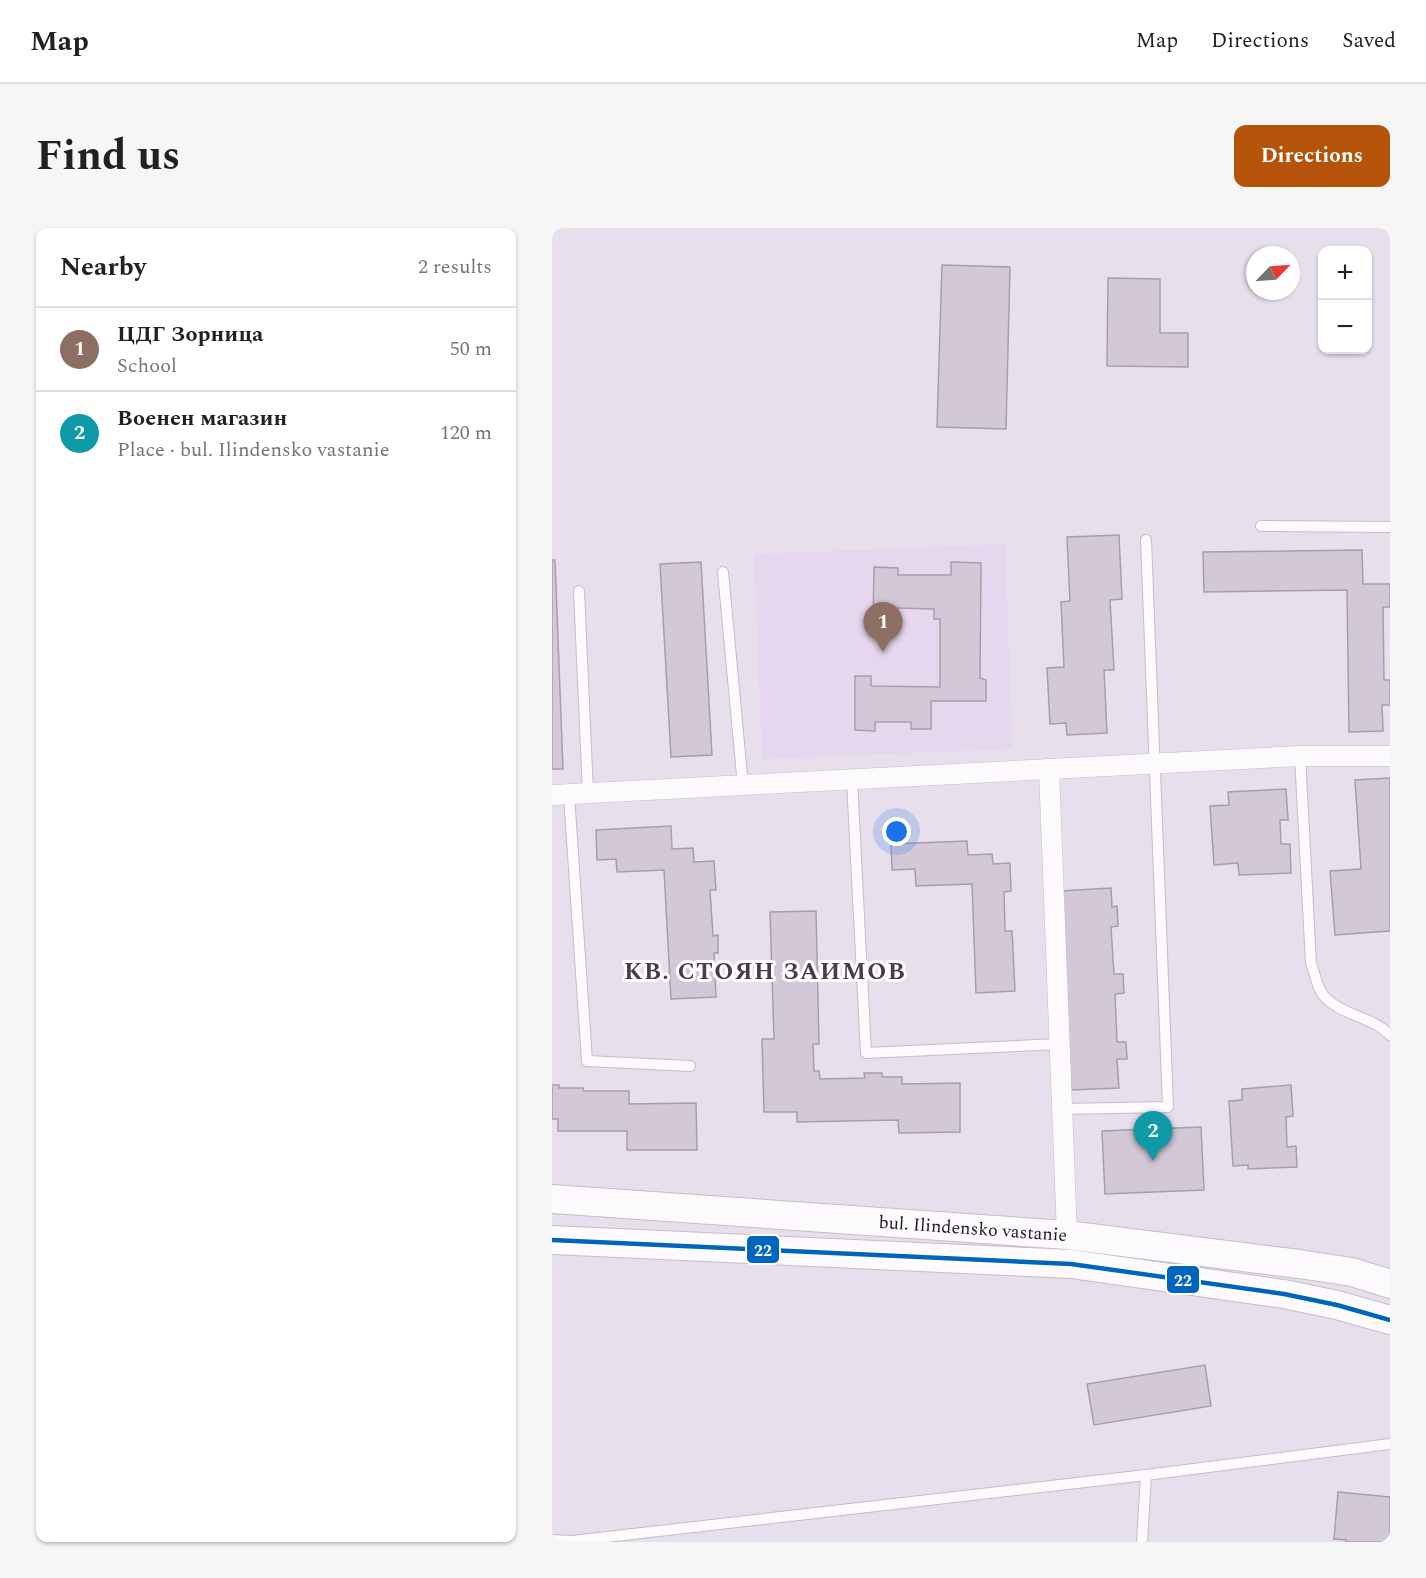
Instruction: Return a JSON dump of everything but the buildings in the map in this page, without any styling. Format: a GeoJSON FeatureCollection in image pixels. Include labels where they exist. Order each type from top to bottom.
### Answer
{"type":"FeatureCollection","features":[{"type":"Feature","properties":{"kind":"main road","name":"bul. Ilindensko vastanie"},"geometry":{"type":"LineString","coordinates":[[552,1199],[1067,1235],[1352,1272],[1390,1284]]}},
{"type":"Feature","properties":{"kind":"main road","name":"bul. Ilindensko vastanie"},"geometry":{"type":"LineString","coordinates":[[552,1240],[1071,1264],[1284,1294],[1337,1305],[1390,1320]]}},
{"type":"Feature","properties":{"kind":"street"},"geometry":{"type":"LineString","coordinates":[[570,795],[1300,756],[1390,756]]}},
{"type":"Feature","properties":{"kind":"street"},"geometry":{"type":"LineString","coordinates":[[1049,769],[1067,1235]]}},
{"type":"Feature","properties":{"kind":"lane"},"geometry":{"type":"LineString","coordinates":[[1261,526],[1390,527]]}},
{"type":"Feature","properties":{"kind":"lane"},"geometry":{"type":"LineString","coordinates":[[1061,1109],[1168,1107],[1146,540]]}},
{"type":"Feature","properties":{"kind":"lane"},"geometry":{"type":"LineString","coordinates":[[723,572],[743,786]]}},
{"type":"Feature","properties":{"kind":"lane"},"geometry":{"type":"LineString","coordinates":[[579,591],[570,795],[587,1061],[690,1066]]}},
{"type":"Feature","properties":{"kind":"lane"},"geometry":{"type":"LineString","coordinates":[[1300,756],[1311,963],[1320,990],[1339,1009],[1364,1019],[1390,1035]]}},
{"type":"Feature","properties":{"kind":"lane"},"geometry":{"type":"LineString","coordinates":[[852,780],[866,1053],[1059,1044]]}},
{"type":"Feature","properties":{"kind":"lane"},"geometry":{"type":"LineString","coordinates":[[552,1540],[572,1541],[1146,1475],[1390,1444]]}},
{"type":"Feature","properties":{"kind":"lane"},"geometry":{"type":"LineString","coordinates":[[1142,1542],[1146,1475]]}},
{"type":"Feature","properties":{"kind":"shaded area"},"geometry":{"type":"Polygon","coordinates":[[[1005,544],[1013,749],[762,759],[754,554],[1005,544]]]}},
{"type":"Feature","properties":{"kind":"transit line","name":"22"},"geometry":{"type":"LineString","coordinates":[[552,1240],[1071,1264],[1284,1294],[1337,1305],[1390,1320]]}},
{"type":"Feature","properties":{"kind":"place","name":"ЦДГ Зорница"},"geometry":{"type":"Point","coordinates":[883,652]}},
{"type":"Feature","properties":{"kind":"place","name":"Военен магазин"},"geometry":{"type":"Point","coordinates":[1153,1161]}},
{"type":"Feature","properties":{"kind":"district","name":"КВ. СТОЯН ЗАИМОВ"},"geometry":{"type":"Point","coordinates":[765,971]}}]}
